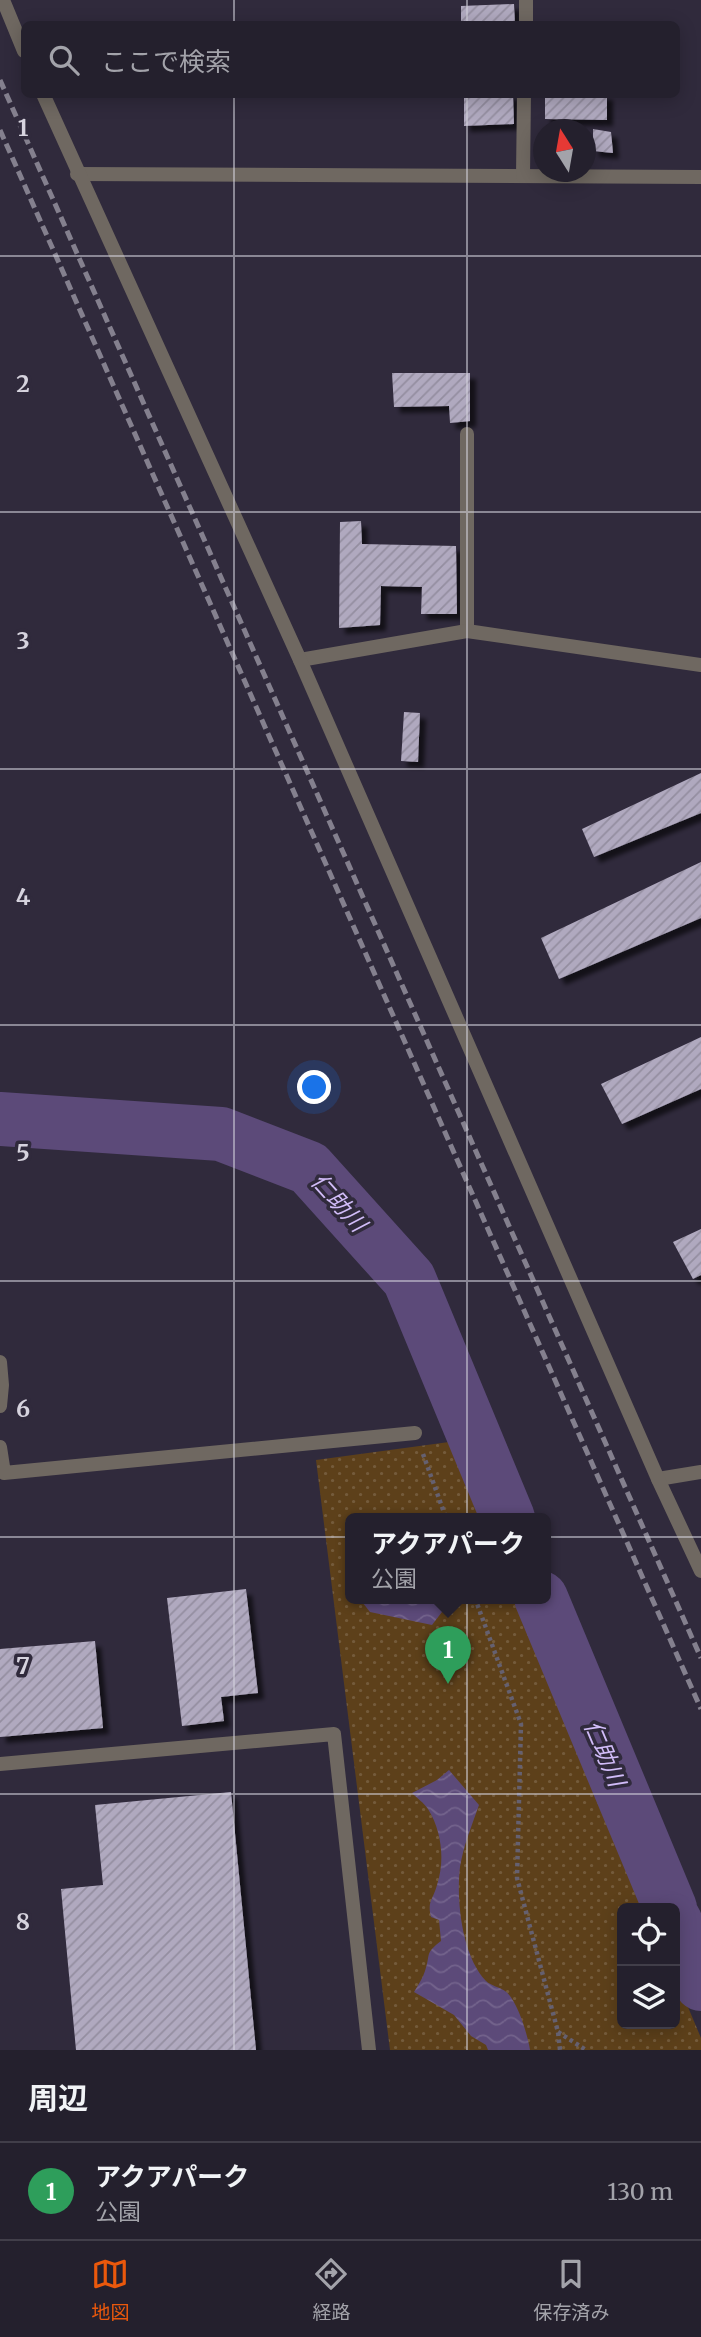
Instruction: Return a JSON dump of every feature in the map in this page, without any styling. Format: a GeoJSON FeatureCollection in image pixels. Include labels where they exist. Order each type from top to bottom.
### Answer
{"type":"FeatureCollection","features":[{"type":"Feature","properties":{"kind":"street"},"geometry":{"type":"LineString","coordinates":[[3,0],[21,44]]}},
{"type":"Feature","properties":{"kind":"street"},"geometry":{"type":"LineString","coordinates":[[526,0],[526,21]]}},
{"type":"Feature","properties":{"kind":"street"},"geometry":{"type":"LineString","coordinates":[[45,98],[300,660],[658,1479],[701,1571]]}},
{"type":"Feature","properties":{"kind":"street"},"geometry":{"type":"LineString","coordinates":[[523,176],[524,98]]}},
{"type":"Feature","properties":{"kind":"street"},"geometry":{"type":"LineString","coordinates":[[77,174],[701,177]]}},
{"type":"Feature","properties":{"kind":"street"},"geometry":{"type":"LineString","coordinates":[[467,434],[467,631]]}},
{"type":"Feature","properties":{"kind":"street"},"geometry":{"type":"LineString","coordinates":[[300,660],[467,631],[701,666]]}},
{"type":"Feature","properties":{"kind":"street"},"geometry":{"type":"LineString","coordinates":[[0,1362],[0,1406]]}},
{"type":"Feature","properties":{"kind":"street"},"geometry":{"type":"LineString","coordinates":[[0,1447],[4,1473],[415,1433]]}},
{"type":"Feature","properties":{"kind":"street"},"geometry":{"type":"LineString","coordinates":[[658,1479],[701,1472]]}},
{"type":"Feature","properties":{"kind":"street"},"geometry":{"type":"LineString","coordinates":[[0,1764],[334,1734],[369,2050]]}},
{"type":"Feature","properties":{"kind":"path"},"geometry":{"type":"LineString","coordinates":[[415,1433],[444,1513]]}},
{"type":"Feature","properties":{"kind":"path"},"geometry":{"type":"LineString","coordinates":[[477,1604],[521,1724],[517,1878],[558,2032],[560,2050]]}},
{"type":"Feature","properties":{"kind":"path"},"geometry":{"type":"LineString","coordinates":[[558,2032],[586,2050]]}},
{"type":"Feature","properties":{"kind":"shaded area"},"geometry":{"type":"Polygon","coordinates":[[[449,1442],[480,1513],[345,1513],[345,1604],[519,1604],[644,1903],[617,1903],[617,2029],[680,2029],[680,1988],[701,2038],[701,2050],[390,2050],[316,1460],[449,1442]]]}},
{"type":"Feature","properties":{"kind":"water"},"geometry":{"type":"Polygon","coordinates":[[[364,1604],[443,1604],[445,1608],[432,1625],[370,1612],[364,1604]]]}},
{"type":"Feature","properties":{"kind":"water"},"geometry":{"type":"Polygon","coordinates":[[[449,1770],[479,1805],[460,1867],[460,1911],[466,1943],[486,1981],[505,1991],[514,2002],[530,2050],[488,2050],[486,2045],[471,2036],[454,2015],[414,1992],[424,1974],[430,1952],[441,1941],[439,1920],[431,1917],[430,1907],[439,1876],[441,1856],[439,1836],[433,1818],[412,1793],[437,1780],[449,1770]]]}},
{"type":"Feature","properties":{"kind":"building"},"geometry":{"type":"Polygon","coordinates":[[[514,4],[515,21],[461,21],[461,6],[514,4]]]}},
{"type":"Feature","properties":{"kind":"building"},"geometry":{"type":"Polygon","coordinates":[[[464,98],[513,98],[514,124],[464,126],[464,98]]]}},
{"type":"Feature","properties":{"kind":"building"},"geometry":{"type":"Polygon","coordinates":[[[545,98],[607,98],[607,120],[545,119],[545,98]]]}},
{"type":"Feature","properties":{"kind":"building"},"geometry":{"type":"Polygon","coordinates":[[[596,130],[611,132],[613,153],[596,151],[596,130]]]}},
{"type":"Feature","properties":{"kind":"building"},"geometry":{"type":"Polygon","coordinates":[[[392,373],[470,373],[470,421],[450,423],[449,406],[394,407],[392,373]]]}},
{"type":"Feature","properties":{"kind":"building"},"geometry":{"type":"Polygon","coordinates":[[[361,521],[362,544],[456,546],[457,614],[421,614],[422,587],[381,586],[380,625],[339,628],[340,522],[361,521]]]}},
{"type":"Feature","properties":{"kind":"building"},"geometry":{"type":"Polygon","coordinates":[[[404,712],[420,713],[418,762],[401,761],[404,712]]]}},
{"type":"Feature","properties":{"kind":"building"},"geometry":{"type":"Polygon","coordinates":[[[701,773],[701,813],[594,857],[582,829],[701,773]]]}},
{"type":"Feature","properties":{"kind":"building"},"geometry":{"type":"Polygon","coordinates":[[[701,862],[701,918],[559,979],[541,938],[701,862]]]}},
{"type":"Feature","properties":{"kind":"building"},"geometry":{"type":"Polygon","coordinates":[[[701,1037],[701,1089],[622,1124],[601,1084],[701,1037]]]}},
{"type":"Feature","properties":{"kind":"building"},"geometry":{"type":"Polygon","coordinates":[[[701,1229],[701,1275],[693,1279],[673,1242],[701,1229]]]}},
{"type":"Feature","properties":{"kind":"building"},"geometry":{"type":"Polygon","coordinates":[[[246,1589],[258,1693],[221,1697],[224,1721],[182,1726],[167,1598],[246,1589]]]}},
{"type":"Feature","properties":{"kind":"building"},"geometry":{"type":"Polygon","coordinates":[[[95,1641],[103,1728],[0,1737],[0,1649],[95,1641]]]}},
{"type":"Feature","properties":{"kind":"building"},"geometry":{"type":"Polygon","coordinates":[[[231,1792],[256,2050],[76,2050],[61,1889],[103,1885],[95,1805],[231,1792]]]}},
{"type":"Feature","properties":{"kind":"waterway","name":"仁助川"},"geometry":{"type":"LineString","coordinates":[[0,1119],[221,1134],[309,1168],[409,1279],[506,1513]]}},
{"type":"Feature","properties":{"kind":"waterway","name":"仁助川"},"geometry":{"type":"LineString","coordinates":[[543,1604],[668,1903]]}},
{"type":"Feature","properties":{"kind":"waterway","name":"仁助川"},"geometry":{"type":"LineString","coordinates":[[680,1933],[701,1984]]}},
{"type":"Feature","properties":{"kind":"railway"},"geometry":{"type":"LineString","coordinates":[[0,80],[701,1658]]}},
{"type":"Feature","properties":{"kind":"railway"},"geometry":{"type":"LineString","coordinates":[[0,130],[701,1709]]}},
{"type":"Feature","properties":{"kind":"place","name":"アクアパーク"},"geometry":{"type":"Point","coordinates":[448,1684]}}]}
